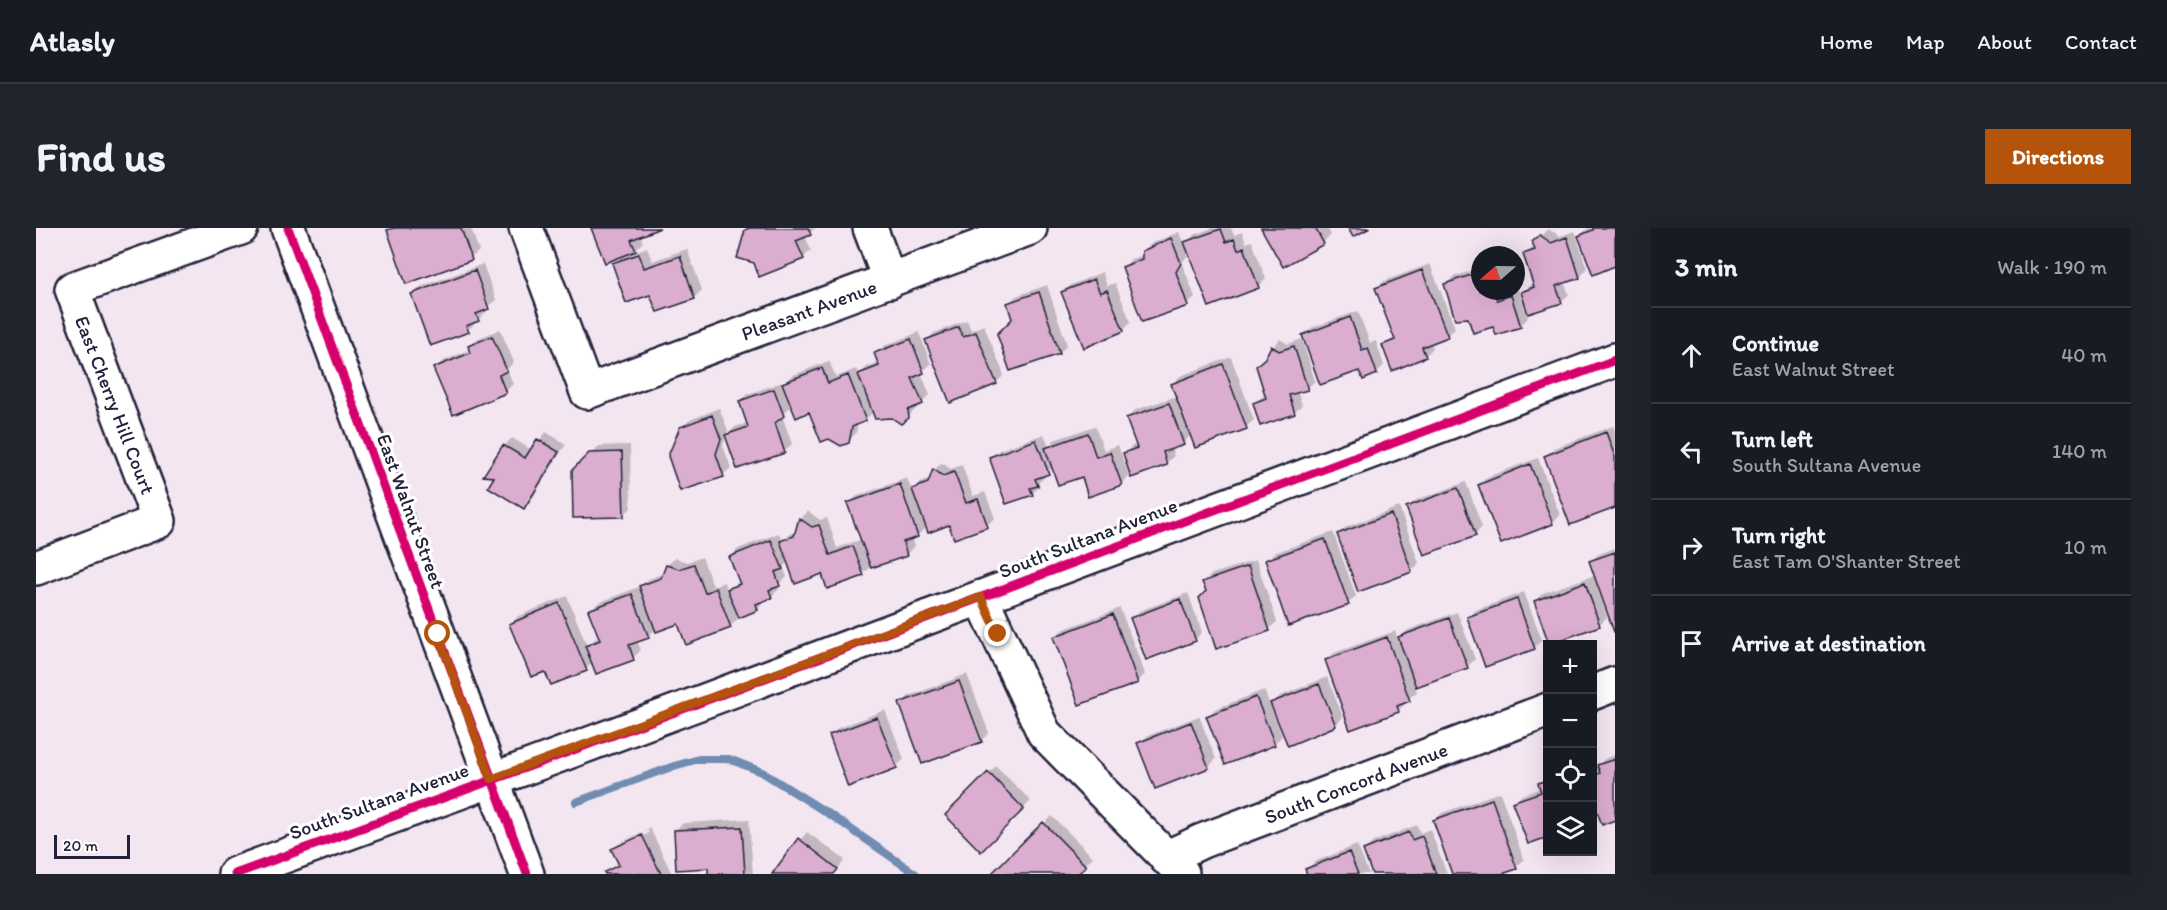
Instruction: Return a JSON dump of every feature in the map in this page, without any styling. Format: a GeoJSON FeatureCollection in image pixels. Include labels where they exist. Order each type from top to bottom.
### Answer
{"type":"FeatureCollection","features":[{"type":"Feature","properties":{"kind":"street","name":"East Cherry Hill Court"},"geometry":{"type":"LineString","coordinates":[[36,568],[159,521],[72,289],[241,228]]}},
{"type":"Feature","properties":{"kind":"street","name":"East Walnut Street"},"geometry":{"type":"LineString","coordinates":[[288,228],[527,874]]}},
{"type":"Feature","properties":{"kind":"street","name":"Pleasant Avenue"},"geometry":{"type":"LineString","coordinates":[[526,228],[587,392],[1030,228]]}},
{"type":"Feature","properties":{"kind":"street"},"geometry":{"type":"LineString","coordinates":[[870,228],[890,281]]}},
{"type":"Feature","properties":{"kind":"street","name":"South Sultana Avenue"},"geometry":{"type":"LineString","coordinates":[[235,874],[1615,360]]}},
{"type":"Feature","properties":{"kind":"street"},"geometry":{"type":"LineString","coordinates":[[981,597],[1044,733],[1174,866]]}},
{"type":"Feature","properties":{"kind":"street"},"geometry":{"type":"LineString","coordinates":[[1597,691],[1615,684]]}},
{"type":"Feature","properties":{"kind":"street","name":"South Concord Avenue"},"geometry":{"type":"LineString","coordinates":[[1174,866],[1202,841],[1543,712]]}},
{"type":"Feature","properties":{"kind":"building"},"geometry":{"type":"Polygon","coordinates":[[[394,228],[461,228],[472,260],[406,284],[387,230],[394,228]]]}},
{"type":"Feature","properties":{"kind":"building"},"geometry":{"type":"Polygon","coordinates":[[[591,228],[660,228],[631,240],[636,251],[605,263],[591,228]]]}},
{"type":"Feature","properties":{"kind":"building"},"geometry":{"type":"Polygon","coordinates":[[[749,228],[808,228],[811,235],[796,241],[804,259],[759,277],[754,263],[737,258],[745,230],[749,228]]]}},
{"type":"Feature","properties":{"kind":"building"},"geometry":{"type":"Polygon","coordinates":[[[1261,228],[1315,228],[1324,244],[1283,267],[1261,228]]]}},
{"type":"Feature","properties":{"kind":"building"},"geometry":{"type":"Polygon","coordinates":[[[1348,228],[1370,228],[1353,237],[1348,228]]]}},
{"type":"Feature","properties":{"kind":"building"},"geometry":{"type":"Polygon","coordinates":[[[1593,228],[1615,228],[1615,266],[1593,275],[1578,236],[1593,228]]]}},
{"type":"Feature","properties":{"kind":"building"},"geometry":{"type":"Polygon","coordinates":[[[1221,229],[1226,242],[1234,239],[1238,250],[1244,247],[1259,288],[1209,307],[1184,242],[1221,229]]]}},
{"type":"Feature","properties":{"kind":"building"},"geometry":{"type":"Polygon","coordinates":[[[1540,235],[1551,243],[1567,237],[1580,278],[1556,286],[1562,303],[1528,314],[1524,300],[1525,290],[1534,287],[1525,253],[1535,250],[1532,242],[1540,235]]]}},
{"type":"Feature","properties":{"kind":"building"},"geometry":{"type":"Polygon","coordinates":[[[1171,238],[1181,263],[1176,272],[1188,306],[1142,322],[1122,267],[1142,259],[1142,251],[1171,238]]]}},
{"type":"Feature","properties":{"kind":"building"},"geometry":{"type":"Polygon","coordinates":[[[639,254],[644,268],[680,256],[695,299],[657,312],[650,295],[626,303],[612,263],[639,254]]]}},
{"type":"Feature","properties":{"kind":"building"},"geometry":{"type":"Polygon","coordinates":[[[475,270],[489,309],[476,314],[479,321],[466,326],[469,332],[430,346],[411,294],[475,270]]]}},
{"type":"Feature","properties":{"kind":"building"},"geometry":{"type":"Polygon","coordinates":[[[1422,270],[1448,337],[1422,347],[1426,357],[1392,371],[1382,345],[1395,340],[1375,288],[1422,270]]]}},
{"type":"Feature","properties":{"kind":"building"},"geometry":{"type":"Polygon","coordinates":[[[1471,275],[1471,300],[1513,300],[1521,327],[1496,335],[1493,327],[1473,333],[1468,318],[1455,319],[1444,284],[1471,275]]]}},
{"type":"Feature","properties":{"kind":"building"},"geometry":{"type":"Polygon","coordinates":[[[1094,279],[1100,293],[1107,290],[1124,331],[1084,348],[1061,292],[1094,279]]]}},
{"type":"Feature","properties":{"kind":"building"},"geometry":{"type":"Polygon","coordinates":[[[1039,292],[1060,354],[1010,371],[997,334],[1012,319],[1007,303],[1039,292]]]}},
{"type":"Feature","properties":{"kind":"building"},"geometry":{"type":"Polygon","coordinates":[[[1350,317],[1362,350],[1368,348],[1377,374],[1363,380],[1359,371],[1320,385],[1302,335],[1350,317]]]}},
{"type":"Feature","properties":{"kind":"building"},"geometry":{"type":"Polygon","coordinates":[[[959,327],[963,337],[976,332],[997,384],[950,403],[925,340],[959,327]]]}},
{"type":"Feature","properties":{"kind":"building"},"geometry":{"type":"Polygon","coordinates":[[[492,336],[507,371],[499,375],[506,393],[453,415],[433,368],[470,353],[468,346],[492,336]]]}},
{"type":"Feature","properties":{"kind":"building"},"geometry":{"type":"Polygon","coordinates":[[[911,339],[924,373],[912,378],[923,404],[908,410],[909,418],[901,424],[892,418],[875,419],[858,374],[879,366],[874,353],[911,339]]]}},
{"type":"Feature","properties":{"kind":"building"},"geometry":{"type":"Polygon","coordinates":[[[1271,346],[1279,351],[1294,346],[1308,390],[1289,395],[1295,414],[1260,426],[1253,403],[1266,398],[1256,366],[1265,358],[1271,346]]]}},
{"type":"Feature","properties":{"kind":"building"},"geometry":{"type":"Polygon","coordinates":[[[1223,364],[1247,429],[1195,448],[1171,384],[1223,364]]]}},
{"type":"Feature","properties":{"kind":"building"},"geometry":{"type":"Polygon","coordinates":[[[822,368],[828,383],[848,375],[866,421],[852,427],[849,443],[841,446],[829,439],[821,442],[809,412],[796,418],[782,383],[822,368]]]}},
{"type":"Feature","properties":{"kind":"building"},"geometry":{"type":"Polygon","coordinates":[[[774,389],[784,416],[775,423],[785,453],[737,469],[725,435],[748,427],[739,401],[774,389]]]}},
{"type":"Feature","properties":{"kind":"building"},"geometry":{"type":"Polygon","coordinates":[[[1169,403],[1184,445],[1163,452],[1167,465],[1131,478],[1123,453],[1137,448],[1126,418],[1169,403]]]}},
{"type":"Feature","properties":{"kind":"building"},"geometry":{"type":"Polygon","coordinates":[[[712,415],[721,439],[716,454],[724,477],[680,491],[668,456],[680,427],[712,415]]]}},
{"type":"Feature","properties":{"kind":"building"},"geometry":{"type":"Polygon","coordinates":[[[1606,432],[1615,457],[1615,508],[1570,525],[1544,456],[1606,432]]]}},
{"type":"Feature","properties":{"kind":"building"},"geometry":{"type":"Polygon","coordinates":[[[1088,433],[1096,457],[1110,452],[1122,485],[1088,497],[1082,477],[1058,485],[1045,448],[1088,433]]]}},
{"type":"Feature","properties":{"kind":"building"},"geometry":{"type":"Polygon","coordinates":[[[537,439],[559,452],[524,509],[488,487],[494,477],[483,476],[503,445],[525,458],[537,439]]]}},
{"type":"Feature","properties":{"kind":"building"},"geometry":{"type":"Polygon","coordinates":[[[1036,440],[1049,474],[1035,479],[1038,486],[1030,488],[1033,495],[1006,504],[989,457],[1036,440]]]}},
{"type":"Feature","properties":{"kind":"building"},"geometry":{"type":"Polygon","coordinates":[[[622,452],[624,517],[573,518],[572,470],[589,453],[622,452]]]}},
{"type":"Feature","properties":{"kind":"building"},"geometry":{"type":"Polygon","coordinates":[[[1530,464],[1553,524],[1501,544],[1478,485],[1530,464]]]}},
{"type":"Feature","properties":{"kind":"building"},"geometry":{"type":"Polygon","coordinates":[[[933,469],[943,476],[954,472],[966,503],[978,499],[988,527],[954,539],[949,525],[928,533],[912,489],[928,483],[933,469]]]}},
{"type":"Feature","properties":{"kind":"building"},"geometry":{"type":"Polygon","coordinates":[[[900,484],[918,537],[903,542],[907,556],[871,568],[847,503],[900,484]]]}},
{"type":"Feature","properties":{"kind":"building"},"geometry":{"type":"Polygon","coordinates":[[[1458,488],[1476,536],[1424,555],[1406,507],[1458,488]]]}},
{"type":"Feature","properties":{"kind":"building"},"geometry":{"type":"Polygon","coordinates":[[[1391,514],[1412,572],[1358,592],[1337,534],[1391,514]]]}},
{"type":"Feature","properties":{"kind":"building"},"geometry":{"type":"Polygon","coordinates":[[[799,518],[812,527],[819,525],[830,555],[853,546],[864,576],[827,589],[822,574],[795,584],[780,541],[794,536],[799,518]]]}},
{"type":"Feature","properties":{"kind":"building"},"geometry":{"type":"Polygon","coordinates":[[[1325,539],[1349,605],[1288,626],[1265,560],[1325,539]]]}},
{"type":"Feature","properties":{"kind":"building"},"geometry":{"type":"Polygon","coordinates":[[[771,540],[783,569],[775,572],[780,586],[769,590],[772,598],[756,604],[758,610],[739,618],[727,589],[740,584],[729,557],[771,540]]]}},
{"type":"Feature","properties":{"kind":"building"},"geometry":{"type":"Polygon","coordinates":[[[1615,552],[1615,632],[1614,632],[1589,561],[1615,552]]]}},
{"type":"Feature","properties":{"kind":"building"},"geometry":{"type":"Polygon","coordinates":[[[694,564],[705,593],[716,588],[731,628],[686,645],[678,624],[656,632],[639,586],[661,578],[666,565],[679,569],[694,564]]]}},
{"type":"Feature","properties":{"kind":"building"},"geometry":{"type":"Polygon","coordinates":[[[1248,566],[1270,631],[1216,649],[1199,598],[1206,591],[1202,582],[1248,566]]]}},
{"type":"Feature","properties":{"kind":"building"},"geometry":{"type":"Polygon","coordinates":[[[1585,582],[1600,626],[1560,640],[1548,640],[1534,601],[1585,582]]]}},
{"type":"Feature","properties":{"kind":"building"},"geometry":{"type":"Polygon","coordinates":[[[632,594],[649,638],[629,645],[634,660],[596,674],[585,646],[600,640],[588,610],[632,594]]]}},
{"type":"Feature","properties":{"kind":"building"},"geometry":{"type":"Polygon","coordinates":[[[1180,599],[1196,641],[1146,660],[1130,618],[1180,599]]]}},
{"type":"Feature","properties":{"kind":"building"},"geometry":{"type":"Polygon","coordinates":[[[1517,599],[1535,649],[1485,667],[1467,617],[1517,599]]]}},
{"type":"Feature","properties":{"kind":"building"},"geometry":{"type":"Polygon","coordinates":[[[559,603],[587,671],[551,685],[545,672],[531,677],[509,624],[559,603]]]}},
{"type":"Feature","properties":{"kind":"building"},"geometry":{"type":"Polygon","coordinates":[[[1113,614],[1138,683],[1079,705],[1053,637],[1113,614]]]}},
{"type":"Feature","properties":{"kind":"building"},"geometry":{"type":"Polygon","coordinates":[[[1449,618],[1468,668],[1416,687],[1398,637],[1449,618]]]}},
{"type":"Feature","properties":{"kind":"building"},"geometry":{"type":"Polygon","coordinates":[[[1387,637],[1410,701],[1397,706],[1399,712],[1350,730],[1325,660],[1387,637]]]}},
{"type":"Feature","properties":{"kind":"building"},"geometry":{"type":"Polygon","coordinates":[[[959,681],[982,742],[922,764],[899,703],[959,681]]]}},
{"type":"Feature","properties":{"kind":"building"},"geometry":{"type":"Polygon","coordinates":[[[1319,684],[1336,726],[1288,746],[1270,703],[1319,684]]]}},
{"type":"Feature","properties":{"kind":"building"},"geometry":{"type":"Polygon","coordinates":[[[1256,697],[1275,745],[1225,765],[1206,716],[1256,697]]]}},
{"type":"Feature","properties":{"kind":"building"},"geometry":{"type":"Polygon","coordinates":[[[877,717],[897,768],[848,787],[829,735],[877,717]]]}},
{"type":"Feature","properties":{"kind":"building"},"geometry":{"type":"Polygon","coordinates":[[[1191,722],[1209,768],[1155,789],[1137,743],[1191,722]]]}},
{"type":"Feature","properties":{"kind":"building"},"geometry":{"type":"Polygon","coordinates":[[[1615,759],[1615,820],[1602,825],[1597,811],[1597,774],[1600,773],[1597,765],[1615,759]]]}},
{"type":"Feature","properties":{"kind":"building"},"geometry":{"type":"Polygon","coordinates":[[[988,772],[1024,809],[981,852],[945,815],[988,772]]]}},
{"type":"Feature","properties":{"kind":"building"},"geometry":{"type":"Polygon","coordinates":[[[1543,782],[1543,839],[1528,844],[1512,802],[1541,792],[1538,783],[1543,782]]]}},
{"type":"Feature","properties":{"kind":"building"},"geometry":{"type":"Polygon","coordinates":[[[1492,799],[1517,869],[1502,874],[1452,874],[1433,820],[1492,799]]]}},
{"type":"Feature","properties":{"kind":"building"},"geometry":{"type":"Polygon","coordinates":[[[1043,822],[1086,866],[1078,874],[992,873],[1043,822]]]}},
{"type":"Feature","properties":{"kind":"building"},"geometry":{"type":"Polygon","coordinates":[[[742,827],[745,874],[708,874],[708,868],[676,870],[674,830],[742,827]]]}},
{"type":"Feature","properties":{"kind":"building"},"geometry":{"type":"Polygon","coordinates":[[[1409,832],[1412,840],[1422,836],[1436,874],[1372,874],[1363,850],[1409,832]]]}},
{"type":"Feature","properties":{"kind":"building"},"geometry":{"type":"Polygon","coordinates":[[[642,835],[661,874],[605,874],[604,872],[619,865],[611,849],[642,835]]]}},
{"type":"Feature","properties":{"kind":"building"},"geometry":{"type":"Polygon","coordinates":[[[798,838],[838,869],[834,874],[772,874],[798,838]]]}},
{"type":"Feature","properties":{"kind":"building"},"geometry":{"type":"Polygon","coordinates":[[[1349,852],[1358,874],[1307,874],[1305,869],[1349,852]]]}},
{"type":"Feature","properties":{"kind":"waterway"},"geometry":{"type":"LineString","coordinates":[[576,802],[674,766],[699,759],[729,759],[762,772],[832,816],[916,874]]}},
{"type":"Feature","properties":{"kind":"cycle path"},"geometry":{"type":"LineString","coordinates":[[288,228],[527,874]]}},
{"type":"Feature","properties":{"kind":"cycle path"},"geometry":{"type":"LineString","coordinates":[[235,874],[544,761],[1615,360]]}},
{"type":"Feature","properties":{"kind":"route"},"geometry":{"type":"LineString","coordinates":[[438,634],[491,779],[537,764],[981,597],[998,634]]}}]}
